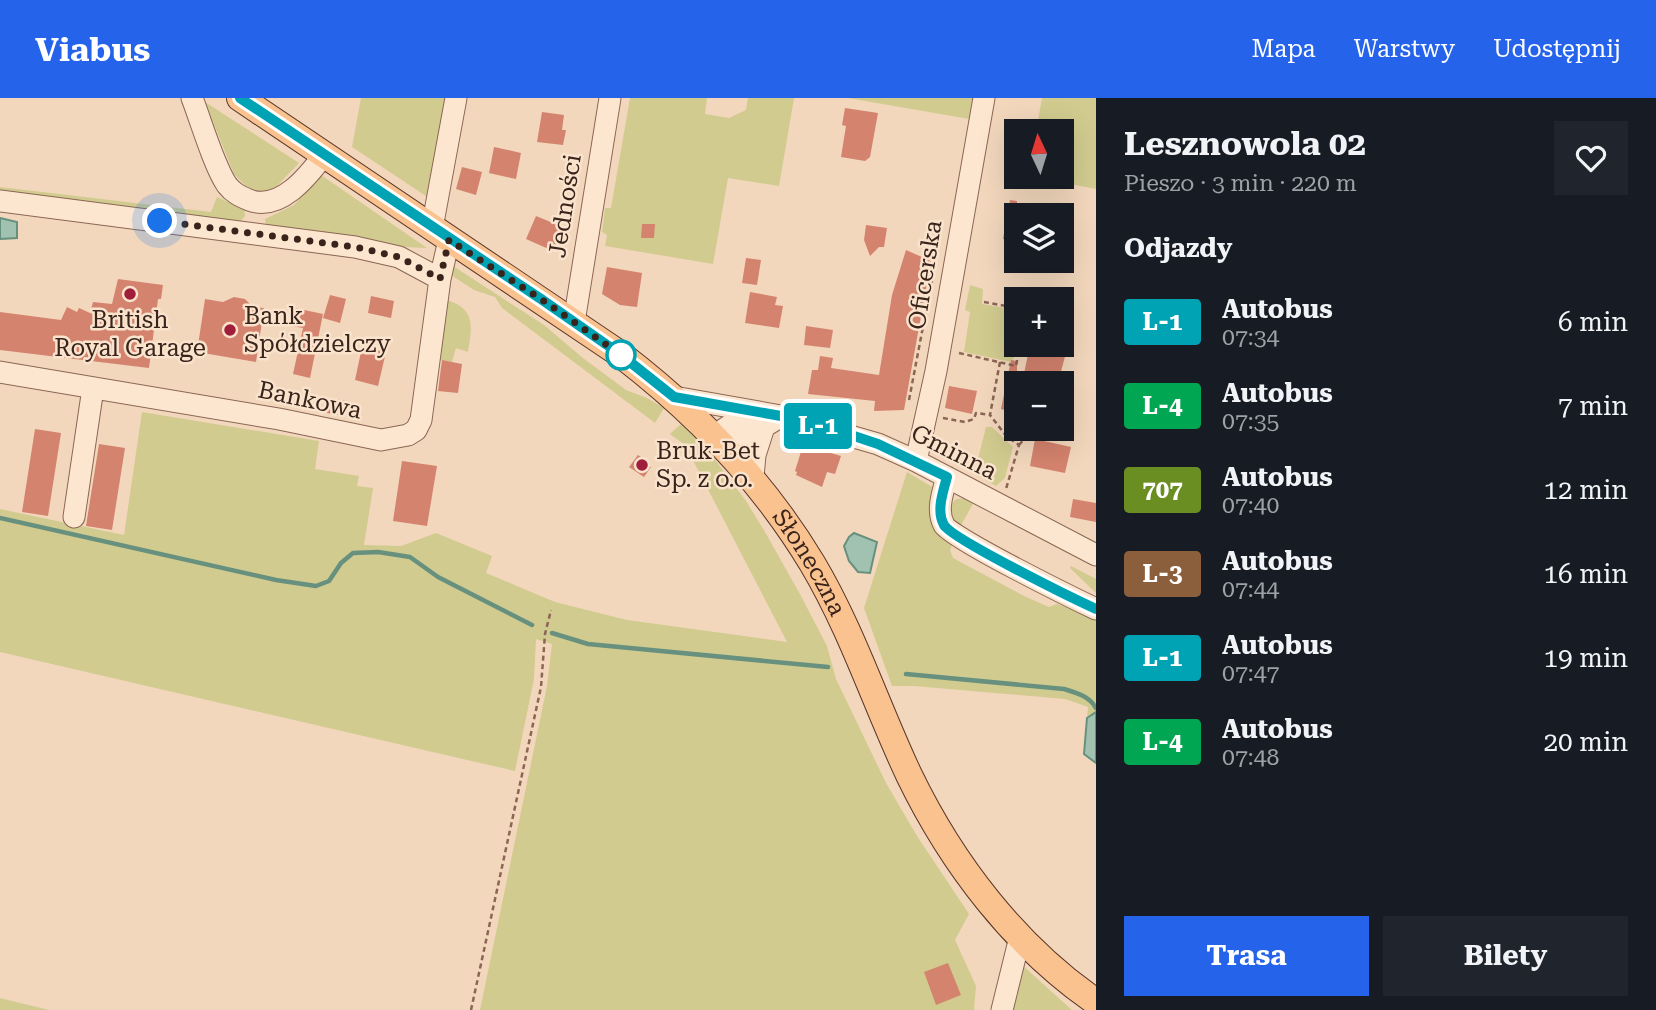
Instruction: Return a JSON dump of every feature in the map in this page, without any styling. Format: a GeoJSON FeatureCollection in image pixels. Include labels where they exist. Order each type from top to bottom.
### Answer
{"type":"FeatureCollection","features":[{"type":"Feature","properties":{"kind":"main road","name":"Słoneczna"},"geometry":{"type":"LineString","coordinates":[[240,98],[620,354],[674,397],[719,439],[753,477],[813,564],[910,776],[941,834],[982,895],[1051,966],[1096,1002]]}},
{"type":"Feature","properties":{"kind":"street"},"geometry":{"type":"LineString","coordinates":[[192,98],[223,179],[238,195],[255,202],[278,199],[298,186],[324,155]]}},
{"type":"Feature","properties":{"kind":"street","name":"Bankowa"},"geometry":{"type":"LineString","coordinates":[[0,372],[279,419],[362,438],[381,440],[408,435],[416,430],[421,420],[440,279],[441,234],[456,98]]}},
{"type":"Feature","properties":{"kind":"street","name":"Jedności"},"geometry":{"type":"LineString","coordinates":[[574,323],[610,98]]}},
{"type":"Feature","properties":{"kind":"street","name":"Oficerska"},"geometry":{"type":"LineString","coordinates":[[916,461],[936,371],[985,98]]}},
{"type":"Feature","properties":{"kind":"street"},"geometry":{"type":"LineString","coordinates":[[0,201],[355,247],[399,257],[440,279]]}},
{"type":"Feature","properties":{"kind":"street"},"geometry":{"type":"LineString","coordinates":[[252,233],[255,202]]}},
{"type":"Feature","properties":{"kind":"street"},"geometry":{"type":"LineString","coordinates":[[74,517],[93,388]]}},
{"type":"Feature","properties":{"kind":"street","name":"Gminna"},"geometry":{"type":"LineString","coordinates":[[674,397],[878,444],[1096,555]]}},
{"type":"Feature","properties":{"kind":"street"},"geometry":{"type":"LineString","coordinates":[[719,439],[723,429],[767,417]]}},
{"type":"Feature","properties":{"kind":"street"},"geometry":{"type":"LineString","coordinates":[[753,477],[755,455],[767,417]]}},
{"type":"Feature","properties":{"kind":"street"},"geometry":{"type":"LineString","coordinates":[[947,477],[940,513],[947,529],[1096,609]]}},
{"type":"Feature","properties":{"kind":"street"},"geometry":{"type":"LineString","coordinates":[[1002,1010],[1020,936]]}},
{"type":"Feature","properties":{"kind":"path"},"geometry":{"type":"LineString","coordinates":[[984,302],[1004,306]]}},
{"type":"Feature","properties":{"kind":"path"},"geometry":{"type":"LineString","coordinates":[[959,354],[1016,366],[1018,357]]}},
{"type":"Feature","properties":{"kind":"path"},"geometry":{"type":"LineString","coordinates":[[990,415],[1000,362]]}},
{"type":"Feature","properties":{"kind":"path"},"geometry":{"type":"LineString","coordinates":[[937,416],[965,422],[974,419],[976,413],[990,415],[1007,437],[1019,445]]}},
{"type":"Feature","properties":{"kind":"path"},"geometry":{"type":"LineString","coordinates":[[1004,495],[1022,441]]}},
{"type":"Feature","properties":{"kind":"path"},"geometry":{"type":"LineString","coordinates":[[471,1010],[541,687],[544,634],[551,610]]}},
{"type":"Feature","properties":{"kind":"shaded area"},"geometry":{"type":"Polygon","coordinates":[[[361,98],[451,98],[432,200],[352,147],[361,98]]]}},
{"type":"Feature","properties":{"kind":"shaded area"},"geometry":{"type":"Polygon","coordinates":[[[630,98],[707,98],[705,114],[729,118],[746,110],[748,98],[794,98],[779,186],[728,178],[713,264],[605,246],[607,235],[602,232],[605,208],[611,208],[630,98]]]}},
{"type":"Feature","properties":{"kind":"shaded area"},"geometry":{"type":"Polygon","coordinates":[[[848,98],[978,98],[970,143],[965,142],[969,119],[848,98]]]}},
{"type":"Feature","properties":{"kind":"shaded area"},"geometry":{"type":"Polygon","coordinates":[[[1042,98],[1096,98],[1096,189],[1074,185],[1074,119],[1038,119],[1042,98]]]}},
{"type":"Feature","properties":{"kind":"shaded area"},"geometry":{"type":"Polygon","coordinates":[[[205,102],[299,163],[277,186],[264,193],[246,186],[234,174],[205,102]]]}},
{"type":"Feature","properties":{"kind":"shaded area"},"geometry":{"type":"Polygon","coordinates":[[[321,175],[427,248],[266,228],[265,219],[294,205],[321,175]]]}},
{"type":"Feature","properties":{"kind":"shaded area"},"geometry":{"type":"Polygon","coordinates":[[[0,187],[211,212],[217,197],[244,209],[245,216],[240,222],[0,195],[0,187]]]}},
{"type":"Feature","properties":{"kind":"shaded area"},"geometry":{"type":"Polygon","coordinates":[[[0,218],[17,222],[17,238],[0,239],[0,218]]]}},
{"type":"Feature","properties":{"kind":"shaded area"},"geometry":{"type":"Polygon","coordinates":[[[453,266],[544,325],[626,390],[664,408],[655,423],[502,308],[495,297],[474,290],[451,275],[453,266]]]}},
{"type":"Feature","properties":{"kind":"shaded area"},"geometry":{"type":"Polygon","coordinates":[[[970,285],[983,289],[982,304],[1004,308],[1004,357],[1014,357],[1011,362],[964,352],[970,312],[965,310],[970,285]]]}},
{"type":"Feature","properties":{"kind":"shaded area"},"geometry":{"type":"Polygon","coordinates":[[[447,300],[463,308],[471,327],[468,352],[456,348],[452,362],[439,360],[447,300]]]}},
{"type":"Feature","properties":{"kind":"shaded area"},"geometry":{"type":"Polygon","coordinates":[[[142,412],[319,441],[315,469],[359,476],[357,486],[373,488],[364,545],[401,546],[436,533],[492,556],[486,573],[555,602],[627,620],[787,642],[685,445],[670,434],[681,424],[707,449],[746,501],[765,532],[827,646],[836,679],[886,783],[917,836],[969,914],[955,940],[976,986],[974,1010],[480,1010],[547,686],[552,644],[536,639],[534,679],[515,771],[0,652],[0,509],[124,535],[142,412]]]}},
{"type":"Feature","properties":{"kind":"shaded area"},"geometry":{"type":"Polygon","coordinates":[[[986,427],[992,427],[1013,447],[1005,478],[996,486],[976,475],[986,427]]]}},
{"type":"Feature","properties":{"kind":"shaded area"},"geometry":{"type":"Polygon","coordinates":[[[907,472],[934,488],[952,545],[950,550],[953,558],[1049,607],[1057,604],[1096,617],[1096,712],[1087,718],[1088,707],[1065,699],[892,686],[864,608],[907,472]]]}},
{"type":"Feature","properties":{"kind":"shaded area"},"geometry":{"type":"Polygon","coordinates":[[[965,498],[974,502],[960,527],[950,519],[951,505],[956,499],[965,498]]]}},
{"type":"Feature","properties":{"kind":"shaded area"},"geometry":{"type":"Polygon","coordinates":[[[854,533],[877,542],[870,573],[858,572],[849,561],[844,546],[854,533]]]}},
{"type":"Feature","properties":{"kind":"shaded area"},"geometry":{"type":"Polygon","coordinates":[[[1071,566],[1096,579],[1096,593],[1070,568],[1071,566]]]}},
{"type":"Feature","properties":{"kind":"shaded area"},"geometry":{"type":"Polygon","coordinates":[[[1096,712],[1096,763],[1084,754],[1087,718],[1096,712]]]}},
{"type":"Feature","properties":{"kind":"shaded area"},"geometry":{"type":"Polygon","coordinates":[[[1022,965],[1072,1010],[1014,1010],[1011,1000],[1022,965]]]}},
{"type":"Feature","properties":{"kind":"shaded area"},"geometry":{"type":"Polygon","coordinates":[[[0,998],[49,1010],[0,1010],[0,998]]]}},
{"type":"Feature","properties":{"kind":"building"},"geometry":{"type":"Polygon","coordinates":[[[845,108],[878,113],[870,157],[865,161],[841,157],[846,126],[842,125],[845,108]]]}},
{"type":"Feature","properties":{"kind":"building"},"geometry":{"type":"Polygon","coordinates":[[[542,112],[564,115],[562,130],[566,130],[563,145],[537,142],[542,112]]]}},
{"type":"Feature","properties":{"kind":"building"},"geometry":{"type":"Polygon","coordinates":[[[494,147],[521,153],[516,179],[489,173],[494,147]]]}},
{"type":"Feature","properties":{"kind":"building"},"geometry":{"type":"Polygon","coordinates":[[[462,167],[482,172],[476,195],[456,189],[462,167]]]}},
{"type":"Feature","properties":{"kind":"building"},"geometry":{"type":"Polygon","coordinates":[[[536,216],[563,227],[553,251],[526,239],[536,216]]]}},
{"type":"Feature","properties":{"kind":"building"},"geometry":{"type":"Polygon","coordinates":[[[642,224],[655,224],[654,238],[641,238],[642,224]]]}},
{"type":"Feature","properties":{"kind":"building"},"geometry":{"type":"Polygon","coordinates":[[[866,225],[887,228],[884,247],[879,247],[870,256],[864,240],[866,225]]]}},
{"type":"Feature","properties":{"kind":"building"},"geometry":{"type":"Polygon","coordinates":[[[906,250],[931,261],[904,410],[874,411],[875,401],[808,394],[812,370],[818,370],[820,356],[833,358],[831,368],[879,375],[892,295],[906,250]]]}},
{"type":"Feature","properties":{"kind":"building"},"geometry":{"type":"Polygon","coordinates":[[[746,258],[761,260],[757,285],[742,283],[746,258]]]}},
{"type":"Feature","properties":{"kind":"building"},"geometry":{"type":"Polygon","coordinates":[[[607,267],[642,273],[637,307],[620,305],[602,294],[607,267]]]}},
{"type":"Feature","properties":{"kind":"building"},"geometry":{"type":"Polygon","coordinates":[[[118,279],[163,285],[161,299],[158,299],[149,368],[0,350],[0,312],[61,320],[67,307],[77,312],[79,308],[90,313],[93,302],[112,304],[118,279]]]}},
{"type":"Feature","properties":{"kind":"building"},"geometry":{"type":"Polygon","coordinates":[[[750,292],[777,297],[775,305],[783,306],[779,328],[745,323],[750,292]]]}},
{"type":"Feature","properties":{"kind":"building"},"geometry":{"type":"Polygon","coordinates":[[[330,295],[346,299],[340,323],[323,318],[330,295]]]}},
{"type":"Feature","properties":{"kind":"building"},"geometry":{"type":"Polygon","coordinates":[[[371,296],[394,301],[391,318],[368,313],[371,296]]]}},
{"type":"Feature","properties":{"kind":"building","name":"Bank Spółdzielczy"},"geometry":{"type":"Polygon","coordinates":[[[234,297],[245,299],[253,307],[264,308],[256,362],[197,352],[205,299],[223,302],[234,297]]]}},
{"type":"Feature","properties":{"kind":"building"},"geometry":{"type":"Polygon","coordinates":[[[295,308],[323,314],[310,378],[293,374],[303,328],[292,326],[295,308]]]}},
{"type":"Feature","properties":{"kind":"building"},"geometry":{"type":"Polygon","coordinates":[[[806,326],[833,330],[830,348],[804,345],[806,326]]]}},
{"type":"Feature","properties":{"kind":"building"},"geometry":{"type":"Polygon","coordinates":[[[362,347],[386,352],[378,386],[355,380],[362,347]]]}},
{"type":"Feature","properties":{"kind":"building"},"geometry":{"type":"Polygon","coordinates":[[[1027,357],[1065,357],[1061,371],[1025,371],[1027,357]]]}},
{"type":"Feature","properties":{"kind":"building"},"geometry":{"type":"Polygon","coordinates":[[[442,360],[462,364],[458,393],[438,391],[442,360]]]}},
{"type":"Feature","properties":{"kind":"building"},"geometry":{"type":"Polygon","coordinates":[[[1011,360],[1017,361],[1017,371],[1009,371],[1011,360]]]}},
{"type":"Feature","properties":{"kind":"building"},"geometry":{"type":"Polygon","coordinates":[[[949,386],[977,391],[972,414],[945,408],[949,386]]]}},
{"type":"Feature","properties":{"kind":"building"},"geometry":{"type":"Polygon","coordinates":[[[330,398],[346,401],[344,416],[327,413],[330,398]]]}},
{"type":"Feature","properties":{"kind":"building"},"geometry":{"type":"Polygon","coordinates":[[[35,429],[61,433],[48,516],[22,512],[35,429]]]}},
{"type":"Feature","properties":{"kind":"building"},"geometry":{"type":"Polygon","coordinates":[[[1035,441],[1071,447],[1065,473],[1030,466],[1035,441]]]}},
{"type":"Feature","properties":{"kind":"building"},"geometry":{"type":"Polygon","coordinates":[[[99,444],[125,448],[112,530],[86,526],[99,444]]]}},
{"type":"Feature","properties":{"kind":"building"},"geometry":{"type":"Polygon","coordinates":[[[803,445],[841,456],[835,474],[827,472],[822,487],[796,475],[803,445]]]}},
{"type":"Feature","properties":{"kind":"building"},"geometry":{"type":"Polygon","coordinates":[[[638,455],[651,467],[644,477],[629,467],[638,455]]]}},
{"type":"Feature","properties":{"kind":"building"},"geometry":{"type":"Polygon","coordinates":[[[402,461],[437,466],[427,526],[393,521],[402,461]]]}},
{"type":"Feature","properties":{"kind":"building"},"geometry":{"type":"Polygon","coordinates":[[[1073,499],[1096,503],[1096,522],[1070,517],[1073,499]]]}},
{"type":"Feature","properties":{"kind":"building"},"geometry":{"type":"Polygon","coordinates":[[[948,963],[961,995],[936,1005],[924,972],[948,963]]]}},
{"type":"Feature","properties":{"kind":"waterway"},"geometry":{"type":"LineString","coordinates":[[0,518],[276,580],[316,586],[329,581],[341,563],[353,553],[378,552],[410,557],[438,577],[532,625]]}},
{"type":"Feature","properties":{"kind":"waterway"},"geometry":{"type":"LineString","coordinates":[[552,633],[588,644],[828,667]]}},
{"type":"Feature","properties":{"kind":"waterway"},"geometry":{"type":"LineString","coordinates":[[906,674],[1064,689],[1086,698],[1096,708]]}},
{"type":"Feature","properties":{"kind":"bus line","name":"L-1"},"geometry":{"type":"LineString","coordinates":[[240,98],[541,299],[620,354],[674,397],[781,416],[839,431],[878,444],[947,477],[940,513],[947,529],[1096,609]]}},
{"type":"Feature","properties":{"kind":"place","name":"British Royal Garage"},"geometry":{"type":"Point","coordinates":[130,294]}},
{"type":"Feature","properties":{"kind":"place","name":"Bank Spółdzielczy"},"geometry":{"type":"Point","coordinates":[230,330]}},
{"type":"Feature","properties":{"kind":"place","name":"Bruk-Bet Sp. z o.o."},"geometry":{"type":"Point","coordinates":[642,465]}},
{"type":"Feature","properties":{"kind":"route"},"geometry":{"type":"LineString","coordinates":[[160,221],[355,247],[399,257],[440,279],[449,240],[621,355]]}}]}
